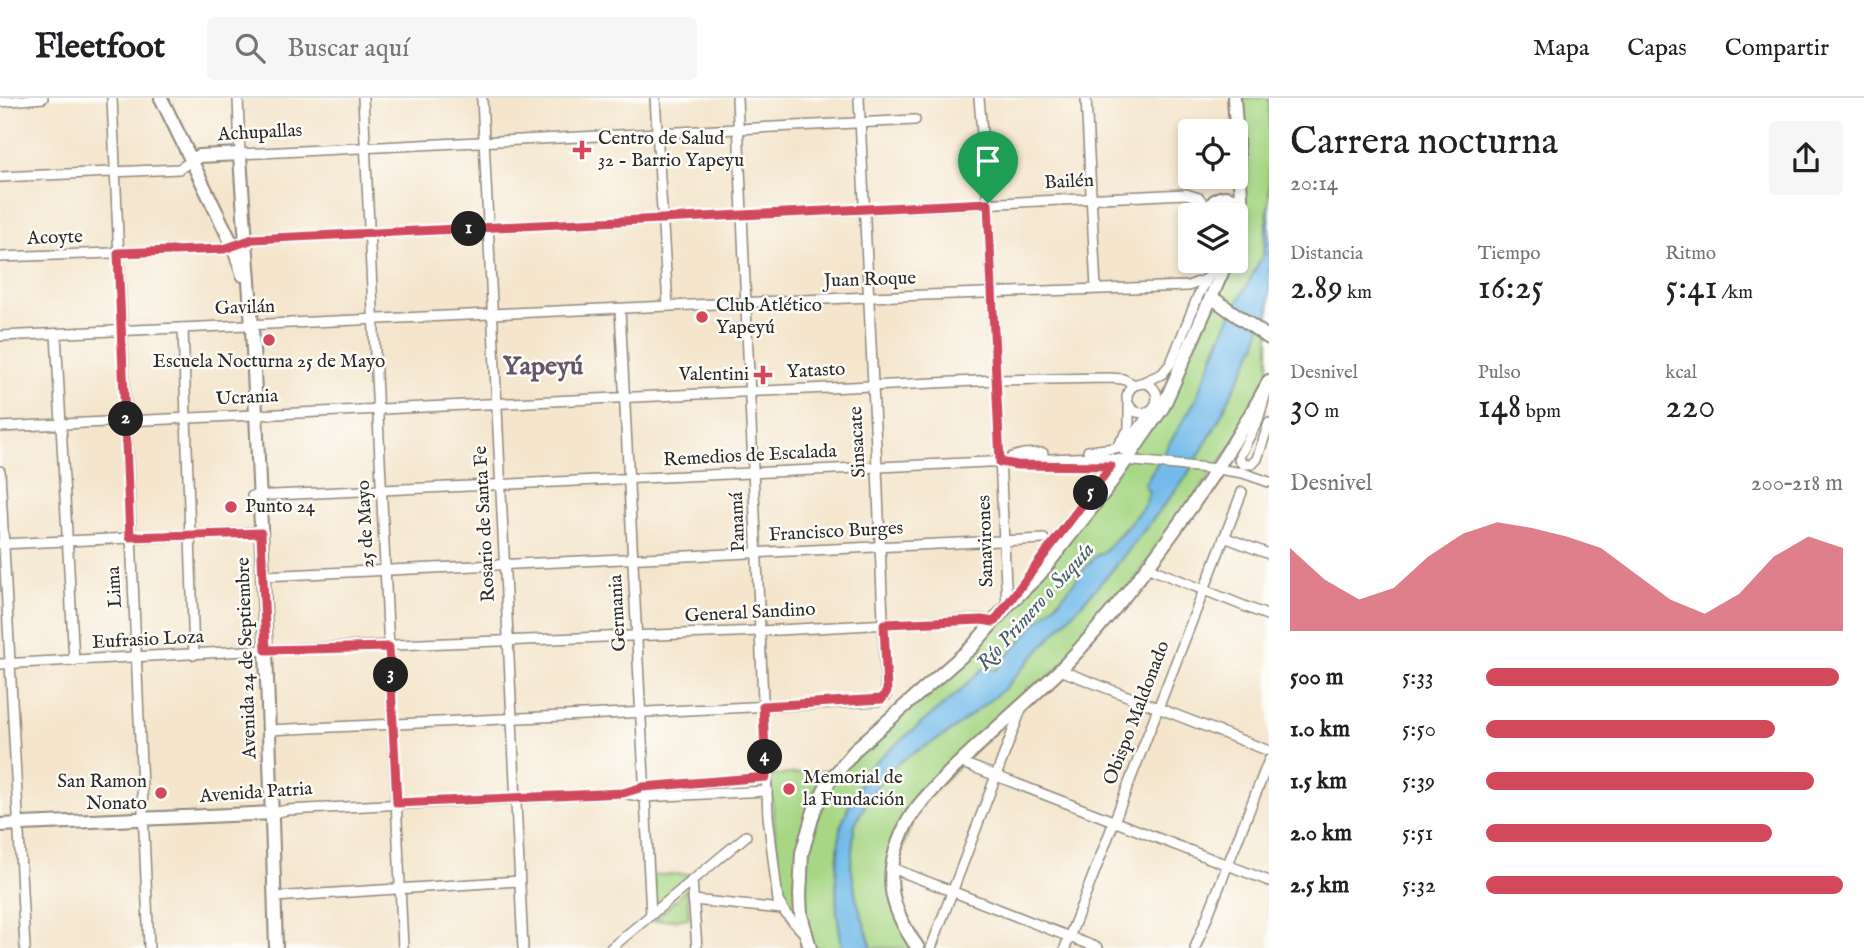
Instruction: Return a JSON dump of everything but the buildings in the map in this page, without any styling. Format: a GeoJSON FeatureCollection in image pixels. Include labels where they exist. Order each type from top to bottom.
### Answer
{"type":"FeatureCollection","features":[{"type":"Feature","properties":{"kind":"main road"},"geometry":{"type":"LineString","coordinates":[[161,98],[239,244]]}},
{"type":"Feature","properties":{"kind":"main road"},"geometry":{"type":"LineString","coordinates":[[1234,98],[1239,203]]}},
{"type":"Feature","properties":{"kind":"main road"},"geometry":{"type":"LineString","coordinates":[[239,244],[240,153]]}},
{"type":"Feature","properties":{"kind":"main road","name":"Achupallas"},"geometry":{"type":"LineString","coordinates":[[192,160],[199,156],[240,153]]}},
{"type":"Feature","properties":{"kind":"main road"},"geometry":{"type":"LineString","coordinates":[[1214,203],[1226,197],[1236,203]]}},
{"type":"Feature","properties":{"kind":"main road","name":"Avenida 24 de Septiembre"},"geometry":{"type":"LineString","coordinates":[[239,244],[248,325],[276,948]]}},
{"type":"Feature","properties":{"kind":"main road"},"geometry":{"type":"LineString","coordinates":[[810,948],[805,934],[800,895],[802,853],[814,811],[828,783],[857,748],[959,660],[1007,606],[1040,575],[1125,454],[1163,407],[1222,273]]}},
{"type":"Feature","properties":{"kind":"main road"},"geometry":{"type":"LineString","coordinates":[[1211,297],[1269,338]]}},
{"type":"Feature","properties":{"kind":"main road"},"geometry":{"type":"LineString","coordinates":[[918,948],[894,908],[890,885],[901,836],[911,816],[960,762],[1060,670],[1104,623],[1149,568],[1210,468],[1245,426],[1269,381]]}},
{"type":"Feature","properties":{"kind":"main road","name":"Avenida 24 de Septiembre"},"geometry":{"type":"LineString","coordinates":[[257,533],[263,576],[262,650],[269,730],[269,807]]}},
{"type":"Feature","properties":{"kind":"main road","name":"Avenida Patria"},"geometry":{"type":"LineString","coordinates":[[0,817],[18,820],[143,816],[269,807]]}},
{"type":"Feature","properties":{"kind":"main road","name":"Avenida Patria"},"geometry":{"type":"LineString","coordinates":[[0,825],[18,820]]}},
{"type":"Feature","properties":{"kind":"street"},"geometry":{"type":"LineString","coordinates":[[0,102],[43,98]]}},
{"type":"Feature","properties":{"kind":"street","name":"Lima"},"geometry":{"type":"LineString","coordinates":[[112,98],[149,948]]}},
{"type":"Feature","properties":{"kind":"street"},"geometry":{"type":"LineString","coordinates":[[238,98],[240,153]]}},
{"type":"Feature","properties":{"kind":"street","name":"25 de Mayo"},"geometry":{"type":"LineString","coordinates":[[363,98],[403,948]]}},
{"type":"Feature","properties":{"kind":"street","name":"Rosario de Santa Fe"},"geometry":{"type":"LineString","coordinates":[[482,98],[523,948]]}},
{"type":"Feature","properties":{"kind":"street"},"geometry":{"type":"LineString","coordinates":[[655,98],[668,306]]}},
{"type":"Feature","properties":{"kind":"street","name":"Panamá"},"geometry":{"type":"LineString","coordinates":[[737,98],[766,777],[777,893],[782,909]]}},
{"type":"Feature","properties":{"kind":"street","name":"Sinsacate"},"geometry":{"type":"LineString","coordinates":[[763,706],[882,699],[887,691],[859,98]]}},
{"type":"Feature","properties":{"kind":"street","name":"Sanavirones"},"geometry":{"type":"LineString","coordinates":[[979,98],[993,292],[1007,606]]}},
{"type":"Feature","properties":{"kind":"street"},"geometry":{"type":"LineString","coordinates":[[1086,98],[1096,288]]}},
{"type":"Feature","properties":{"kind":"street","name":"Achupallas"},"geometry":{"type":"LineString","coordinates":[[240,153],[915,120]]}},
{"type":"Feature","properties":{"kind":"street","name":"Achupallas"},"geometry":{"type":"LineString","coordinates":[[0,177],[179,169],[192,160]]}},
{"type":"Feature","properties":{"kind":"street","name":"Bailén"},"geometry":{"type":"LineString","coordinates":[[488,228],[1191,194],[1204,203]]}},
{"type":"Feature","properties":{"kind":"street","name":"Acoyte"},"geometry":{"type":"LineString","coordinates":[[0,257],[224,249],[239,244],[488,228]]}},
{"type":"Feature","properties":{"kind":"street"},"geometry":{"type":"LineString","coordinates":[[1125,454],[1129,429],[1128,396],[1137,385],[1162,374],[1171,363],[1209,273]]}},
{"type":"Feature","properties":{"kind":"street","name":"Juan Roque"},"geometry":{"type":"LineString","coordinates":[[492,315],[870,297],[1188,286],[1207,279]]}},
{"type":"Feature","properties":{"kind":"street","name":"Germania"},"geometry":{"type":"LineString","coordinates":[[620,309],[651,915]]}},
{"type":"Feature","properties":{"kind":"street","name":"Gavilán"},"geometry":{"type":"LineString","coordinates":[[0,337],[492,315]]}},
{"type":"Feature","properties":{"kind":"street"},"geometry":{"type":"LineString","coordinates":[[183,328],[194,655]]}},
{"type":"Feature","properties":{"kind":"street"},"geometry":{"type":"LineString","coordinates":[[1125,454],[1196,333]]}},
{"type":"Feature","properties":{"kind":"street"},"geometry":{"type":"LineString","coordinates":[[56,334],[74,661]]}},
{"type":"Feature","properties":{"kind":"street","name":"Yatasto"},"geometry":{"type":"LineString","coordinates":[[497,404],[997,380],[1101,378],[1123,379],[1137,385]]}},
{"type":"Feature","properties":{"kind":"street"},"geometry":{"type":"LineString","coordinates":[[1269,381],[1261,412],[1240,455],[1243,464],[1252,464],[1257,459],[1269,424]]}},
{"type":"Feature","properties":{"kind":"street"},"geometry":{"type":"LineString","coordinates":[[1137,385],[1152,387],[1158,399]]}},
{"type":"Feature","properties":{"kind":"street","name":"Ucrania"},"geometry":{"type":"LineString","coordinates":[[0,426],[497,404]]}},
{"type":"Feature","properties":{"kind":"street"},"geometry":{"type":"LineString","coordinates":[[1129,405],[1136,412],[1150,411]]}},
{"type":"Feature","properties":{"kind":"street","name":"Remedios de Escalada"},"geometry":{"type":"LineString","coordinates":[[1000,462],[1023,454],[1111,450],[1125,454]]}},
{"type":"Feature","properties":{"kind":"street"},"geometry":{"type":"LineString","coordinates":[[1125,454],[1243,474],[1269,482]]}},
{"type":"Feature","properties":{"kind":"street","name":"Remedios de Escalada"},"geometry":{"type":"LineString","coordinates":[[256,496],[1125,454]]}},
{"type":"Feature","properties":{"kind":"street","name":"Remedios de Escalada"},"geometry":{"type":"LineString","coordinates":[[1000,462],[1017,465],[1111,466],[1007,606]]}},
{"type":"Feature","properties":{"kind":"street"},"geometry":{"type":"LineString","coordinates":[[0,471],[5,664],[18,820],[24,948]]}},
{"type":"Feature","properties":{"kind":"street","name":"Obispo Maldonado"},"geometry":{"type":"LineString","coordinates":[[1065,948],[1242,492]]}},
{"type":"Feature","properties":{"kind":"street"},"geometry":{"type":"LineString","coordinates":[[2,544],[257,533]]}},
{"type":"Feature","properties":{"kind":"street"},"geometry":{"type":"LineString","coordinates":[[1224,537],[1269,554]]}},
{"type":"Feature","properties":{"kind":"street","name":"Francisco Burges"},"geometry":{"type":"LineString","coordinates":[[263,576],[1044,540]]}},
{"type":"Feature","properties":{"kind":"street"},"geometry":{"type":"LineString","coordinates":[[1149,568],[1269,616]]}},
{"type":"Feature","properties":{"kind":"street","name":"General Sandino"},"geometry":{"type":"LineString","coordinates":[[508,642],[884,624],[982,620],[994,622]]}},
{"type":"Feature","properties":{"kind":"street","name":"Eufrasio Loza"},"geometry":{"type":"LineString","coordinates":[[5,664],[262,650],[508,642]]}},
{"type":"Feature","properties":{"kind":"street"},"geometry":{"type":"LineString","coordinates":[[1060,670],[1269,751]]}},
{"type":"Feature","properties":{"kind":"street"},"geometry":{"type":"LineString","coordinates":[[931,948],[1023,704]]}},
{"type":"Feature","properties":{"kind":"street"},"geometry":{"type":"LineString","coordinates":[[269,730],[763,706]]}},
{"type":"Feature","properties":{"kind":"street"},"geometry":{"type":"LineString","coordinates":[[1195,948],[1269,760]]}},
{"type":"Feature","properties":{"kind":"street"},"geometry":{"type":"LineString","coordinates":[[960,762],[1269,881]]}},
{"type":"Feature","properties":{"kind":"street"},"geometry":{"type":"LineString","coordinates":[[623,793],[643,787],[766,777]]}},
{"type":"Feature","properties":{"kind":"street"},"geometry":{"type":"LineString","coordinates":[[623,793],[643,797],[767,791]]}},
{"type":"Feature","properties":{"kind":"street","name":"Avenida Patria"},"geometry":{"type":"LineString","coordinates":[[269,807],[623,793]]}},
{"type":"Feature","properties":{"kind":"street"},"geometry":{"type":"LineString","coordinates":[[611,948],[746,836]]}},
{"type":"Feature","properties":{"kind":"street"},"geometry":{"type":"LineString","coordinates":[[892,868],[1098,948]]}},
{"type":"Feature","properties":{"kind":"street"},"geometry":{"type":"LineString","coordinates":[[692,880],[697,948]]}},
{"type":"Feature","properties":{"kind":"street"},"geometry":{"type":"LineString","coordinates":[[274,897],[519,881]]}},
{"type":"Feature","properties":{"kind":"street"},"geometry":{"type":"LineString","coordinates":[[693,900],[782,909],[805,934]]}},
{"type":"Feature","properties":{"kind":"green space"},"geometry":{"type":"Polygon","coordinates":[[[1234,98],[1269,98],[1269,204],[1263,255],[1216,346],[1205,380],[1145,505],[996,670],[982,669],[959,692],[868,768],[840,829],[836,877],[842,948],[810,948],[800,875],[828,783],[959,660],[1163,407],[1219,273],[1248,273],[1248,203],[1238,203],[1238,189],[1248,189],[1248,119],[1235,119],[1234,98]]]}},
{"type":"Feature","properties":{"kind":"green space"},"geometry":{"type":"Polygon","coordinates":[[[1269,313],[1269,381],[1246,426],[1104,623],[919,805],[891,877],[918,948],[872,948],[856,898],[851,865],[854,826],[870,795],[888,771],[947,734],[1003,689],[1114,568],[1184,480],[1213,431],[1269,313]]]}},
{"type":"Feature","properties":{"kind":"green space"},"geometry":{"type":"Polygon","coordinates":[[[835,770],[819,795],[796,907],[791,911],[781,897],[770,776],[835,770]]]}},
{"type":"Feature","properties":{"kind":"green space"},"geometry":{"type":"Polygon","coordinates":[[[763,781],[763,787],[645,797],[645,791],[763,781]]]}},
{"type":"Feature","properties":{"kind":"green space"},"geometry":{"type":"Polygon","coordinates":[[[692,874],[655,907],[654,875],[692,874]]]}},
{"type":"Feature","properties":{"kind":"green space"},"geometry":{"type":"Polygon","coordinates":[[[687,888],[689,918],[654,921],[687,888]]]}},
{"type":"Feature","properties":{"kind":"water"},"geometry":{"type":"Polygon","coordinates":[[[1269,204],[1269,313],[1213,431],[1184,480],[1114,568],[1004,689],[947,734],[889,770],[870,795],[854,826],[851,865],[856,898],[872,948],[842,948],[836,877],[840,829],[868,768],[959,692],[982,669],[996,670],[1035,624],[1059,601],[1094,557],[1105,551],[1145,505],[1149,492],[1144,485],[1194,403],[1228,321],[1263,255],[1269,204]]]}},
{"type":"Feature","properties":{"kind":"place","name":"Centro de Salud 32 - Barrio Yapeyu"},"geometry":{"type":"Point","coordinates":[582,150]}},
{"type":"Feature","properties":{"kind":"place","name":"Club Atlético Yapeyú"},"geometry":{"type":"Point","coordinates":[702,317]}},
{"type":"Feature","properties":{"kind":"place","name":"Escuela Nocturna 25 de Mayo"},"geometry":{"type":"Point","coordinates":[269,340]}},
{"type":"Feature","properties":{"kind":"place","name":"Valentini"},"geometry":{"type":"Point","coordinates":[763,375]}},
{"type":"Feature","properties":{"kind":"place","name":"Punto 24"},"geometry":{"type":"Point","coordinates":[231,507]}},
{"type":"Feature","properties":{"kind":"place","name":"Memorial de la Fundación"},"geometry":{"type":"Point","coordinates":[789,789]}},
{"type":"Feature","properties":{"kind":"place","name":"San Ramon Nonato"},"geometry":{"type":"Point","coordinates":[161,793]}},
{"type":"Feature","properties":{"kind":"district","name":"Yapeyú"},"geometry":{"type":"Point","coordinates":[543,366]}},
{"type":"Feature","properties":{"kind":"route"},"geometry":{"type":"LineString","coordinates":[[988,203],[1000,462],[1017,465],[1111,466],[994,622],[982,620],[884,624],[887,691],[882,699],[763,706],[766,777],[643,787],[623,793],[397,803],[389,647],[266,650],[261,533],[130,537],[118,253],[224,249],[253,239],[988,203]]}},
{"type":"Feature","properties":{"kind":"water label","name":"Río Primero o Suquía"},"geometry":{"type":"Point","coordinates":[1036,607]}}]}
